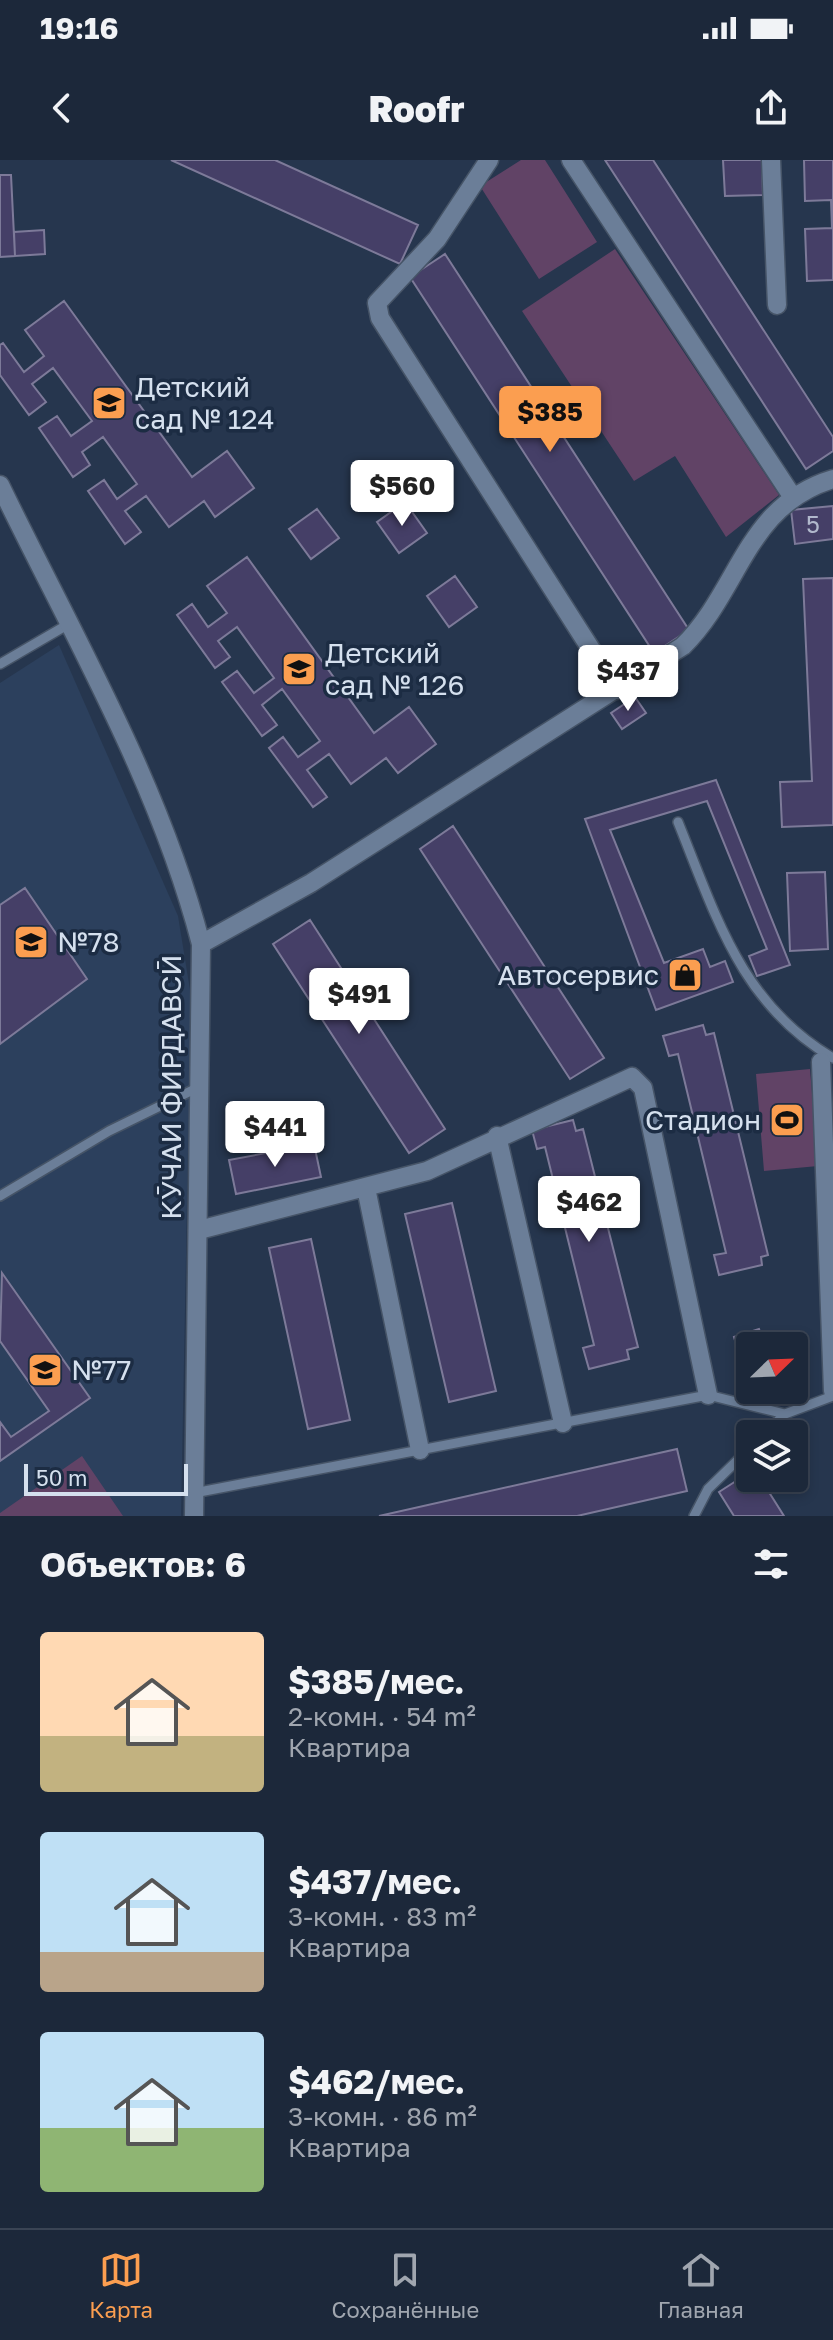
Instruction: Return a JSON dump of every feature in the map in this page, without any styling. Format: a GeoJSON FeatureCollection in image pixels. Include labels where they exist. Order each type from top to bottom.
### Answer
{"type":"FeatureCollection","features":[{"type":"Feature","properties":{"kind":"street"},"geometry":{"type":"LineString","coordinates":[[489,160],[437,239],[377,303],[380,318],[617,690]]}},
{"type":"Feature","properties":{"kind":"street"},"geometry":{"type":"LineString","coordinates":[[571,160],[792,496]]}},
{"type":"Feature","properties":{"kind":"street"},"geometry":{"type":"LineString","coordinates":[[771,160],[777,305]]}},
{"type":"Feature","properties":{"kind":"street"},"geometry":{"type":"LineString","coordinates":[[201,944],[311,883],[683,646],[703,626],[752,537],[792,496],[833,479]]}},
{"type":"Feature","properties":{"kind":"street","name":"КӮЧАИ ФИРДАВСӢ"},"geometry":{"type":"LineString","coordinates":[[0,485],[143,780],[188,894],[201,944],[202,1086],[194,1516]]}},
{"type":"Feature","properties":{"kind":"street"},"geometry":{"type":"LineString","coordinates":[[827,1060],[833,1393]]}},
{"type":"Feature","properties":{"kind":"street"},"geometry":{"type":"LineString","coordinates":[[199,1230],[427,1171],[623,1079],[637,1079],[643,1088],[708,1395]]}},
{"type":"Feature","properties":{"kind":"street"},"geometry":{"type":"LineString","coordinates":[[497,1136],[563,1423]]}},
{"type":"Feature","properties":{"kind":"street"},"geometry":{"type":"LineString","coordinates":[[366,1188],[420,1450]]}},
{"type":"Feature","properties":{"kind":"lane"},"geometry":{"type":"LineString","coordinates":[[0,664],[67,625]]}},
{"type":"Feature","properties":{"kind":"lane"},"geometry":{"type":"LineString","coordinates":[[678,822],[731,951],[756,993],[827,1060]]}},
{"type":"Feature","properties":{"kind":"lane"},"geometry":{"type":"LineString","coordinates":[[0,1196],[109,1131],[202,1086]]}},
{"type":"Feature","properties":{"kind":"lane"},"geometry":{"type":"LineString","coordinates":[[779,1420],[785,1414],[833,1393]]}},
{"type":"Feature","properties":{"kind":"lane"},"geometry":{"type":"LineString","coordinates":[[194,1493],[708,1395],[785,1414]]}},
{"type":"Feature","properties":{"kind":"lane"},"geometry":{"type":"LineString","coordinates":[[694,1516],[708,1489],[736,1462]]}},
{"type":"Feature","properties":{"kind":"shaded area"},"geometry":{"type":"Polygon","coordinates":[[[521,160],[545,160],[597,242],[539,279],[480,186],[521,160]]]}},
{"type":"Feature","properties":{"kind":"shaded area"},"geometry":{"type":"Polygon","coordinates":[[[615,249],[779,495],[726,537],[675,456],[634,481],[522,311],[615,249]]]}},
{"type":"Feature","properties":{"kind":"shaded area"},"geometry":{"type":"Polygon","coordinates":[[[59,645],[178,916],[191,996],[181,1516],[0,1516],[0,683],[59,645]]]}},
{"type":"Feature","properties":{"kind":"shaded area","name":"Стадион"},"geometry":{"type":"Polygon","coordinates":[[[810,1069],[818,1166],[764,1171],[756,1074],[810,1069]]]}},
{"type":"Feature","properties":{"kind":"shaded area"},"geometry":{"type":"Polygon","coordinates":[[[82,1456],[123,1516],[0,1516],[0,1513],[82,1456]]]}},
{"type":"Feature","properties":{"kind":"building"},"geometry":{"type":"Polygon","coordinates":[[[171,160],[275,160],[418,225],[400,264],[171,160]]]}},
{"type":"Feature","properties":{"kind":"building"},"geometry":{"type":"Polygon","coordinates":[[[605,160],[653,160],[833,437],[833,451],[806,469],[605,160]]]}},
{"type":"Feature","properties":{"kind":"building"},"geometry":{"type":"Polygon","coordinates":[[[723,160],[762,160],[763,195],[725,196],[723,160]]]}},
{"type":"Feature","properties":{"kind":"building"},"geometry":{"type":"Polygon","coordinates":[[[804,160],[833,160],[833,280],[807,281],[805,229],[832,228],[831,200],[805,201],[804,160]]]}},
{"type":"Feature","properties":{"kind":"building"},"geometry":{"type":"Polygon","coordinates":[[[0,175],[11,175],[15,256],[0,257],[0,175]]]}},
{"type":"Feature","properties":{"kind":"building"},"geometry":{"type":"Polygon","coordinates":[[[44,230],[45,254],[15,256],[14,232],[44,230]]]}},
{"type":"Feature","properties":{"kind":"building"},"geometry":{"type":"Polygon","coordinates":[[[445,254],[689,630],[654,653],[410,277],[445,254]]]}},
{"type":"Feature","properties":{"kind":"building"},"geometry":{"type":"Polygon","coordinates":[[[64,301],[192,477],[227,451],[254,488],[215,517],[204,501],[169,527],[146,496],[125,511],[141,532],[125,544],[88,491],[104,480],[117,499],[137,484],[103,437],[82,452],[90,465],[73,477],[39,428],[57,416],[71,436],[92,421],[53,368],[32,384],[46,402],[29,415],[0,375],[0,345],[3,343],[24,372],[44,356],[25,330],[64,301]]]}},
{"type":"Feature","properties":{"kind":"building"},"geometry":{"type":"Polygon","coordinates":[[[405,502],[427,533],[399,553],[377,522],[405,502]]]}},
{"type":"Feature","properties":{"kind":"building"},"geometry":{"type":"Polygon","coordinates":[[[833,506],[833,539],[795,544],[791,510],[833,506]]]}},
{"type":"Feature","properties":{"kind":"building"},"geometry":{"type":"Polygon","coordinates":[[[317,509],[339,538],[311,559],[289,529],[317,509]]]}},
{"type":"Feature","properties":{"kind":"building"},"geometry":{"type":"Polygon","coordinates":[[[247,557],[374,733],[409,707],[436,744],[398,773],[386,758],[351,784],[329,754],[307,770],[327,797],[313,807],[269,748],[283,737],[298,757],[320,741],[282,689],[262,705],[277,725],[262,736],[222,682],[237,671],[254,693],[274,678],[237,627],[218,641],[230,657],[215,668],[177,615],[192,604],[208,627],[227,613],[207,586],[247,557]]]}},
{"type":"Feature","properties":{"kind":"building"},"geometry":{"type":"Polygon","coordinates":[[[455,576],[477,607],[449,627],[427,596],[455,576]]]}},
{"type":"Feature","properties":{"kind":"building"},"geometry":{"type":"Polygon","coordinates":[[[833,578],[833,825],[782,827],[780,782],[812,781],[803,579],[833,578]]]}},
{"type":"Feature","properties":{"kind":"building"},"geometry":{"type":"Polygon","coordinates":[[[635,697],[646,713],[622,729],[611,713],[635,697]]]}},
{"type":"Feature","properties":{"kind":"building"},"geometry":{"type":"Polygon","coordinates":[[[716,780],[790,965],[757,976],[749,956],[767,949],[707,801],[610,830],[664,963],[703,949],[710,967],[725,961],[733,982],[656,1010],[585,819],[716,780]]]}},
{"type":"Feature","properties":{"kind":"building"},"geometry":{"type":"Polygon","coordinates":[[[453,826],[604,1058],[570,1079],[420,849],[453,826]]]}},
{"type":"Feature","properties":{"kind":"building"},"geometry":{"type":"Polygon","coordinates":[[[825,872],[828,949],[790,951],[787,873],[825,872]]]}},
{"type":"Feature","properties":{"kind":"building","name":"№78"},"geometry":{"type":"Polygon","coordinates":[[[25,888],[87,979],[0,1044],[0,905],[25,888]]]}},
{"type":"Feature","properties":{"kind":"building"},"geometry":{"type":"Polygon","coordinates":[[[310,920],[445,1129],[409,1153],[273,944],[310,920]]]}},
{"type":"Feature","properties":{"kind":"building"},"geometry":{"type":"Polygon","coordinates":[[[703,1025],[706,1035],[714,1033],[768,1255],[761,1257],[762,1265],[719,1275],[714,1255],[726,1253],[678,1054],[669,1056],[663,1036],[703,1025]]]}},
{"type":"Feature","properties":{"kind":"building"},"geometry":{"type":"Polygon","coordinates":[[[573,1120],[576,1131],[583,1129],[638,1347],[627,1350],[629,1359],[589,1369],[583,1348],[594,1345],[545,1147],[537,1149],[532,1130],[573,1120]]]}},
{"type":"Feature","properties":{"kind":"building"},"geometry":{"type":"Polygon","coordinates":[[[314,1144],[321,1177],[236,1194],[229,1160],[314,1144]]]}},
{"type":"Feature","properties":{"kind":"building"},"geometry":{"type":"Polygon","coordinates":[[[452,1203],[496,1391],[449,1402],[405,1214],[452,1203]]]}},
{"type":"Feature","properties":{"kind":"building"},"geometry":{"type":"Polygon","coordinates":[[[311,1239],[350,1420],[308,1429],[269,1248],[311,1239]]]}},
{"type":"Feature","properties":{"kind":"building","name":"№77"},"geometry":{"type":"Polygon","coordinates":[[[2,1273],[90,1398],[0,1461],[0,1422],[11,1437],[49,1411],[0,1341],[2,1273]]]}},
{"type":"Feature","properties":{"kind":"building"},"geometry":{"type":"Polygon","coordinates":[[[677,1449],[687,1491],[577,1516],[379,1516],[677,1449]]]}},
{"type":"Feature","properties":{"kind":"building"},"geometry":{"type":"Polygon","coordinates":[[[736,1481],[736,1492],[769,1492],[784,1516],[734,1516],[719,1492],[736,1481]]]}},
{"type":"Feature","properties":{"kind":"place","name":"Детский сад № 124"},"geometry":{"type":"Point","coordinates":[109,403]}},
{"type":"Feature","properties":{"kind":"place","name":"Детский сад № 126"},"geometry":{"type":"Point","coordinates":[299,669]}},
{"type":"Feature","properties":{"kind":"place","name":"№78"},"geometry":{"type":"Point","coordinates":[31,942]}},
{"type":"Feature","properties":{"kind":"place","name":"Автосервис"},"geometry":{"type":"Point","coordinates":[685,975]}},
{"type":"Feature","properties":{"kind":"place","name":"Стадион"},"geometry":{"type":"Point","coordinates":[787,1120]}},
{"type":"Feature","properties":{"kind":"place","name":"№77"},"geometry":{"type":"Point","coordinates":[45,1370]}}]}
